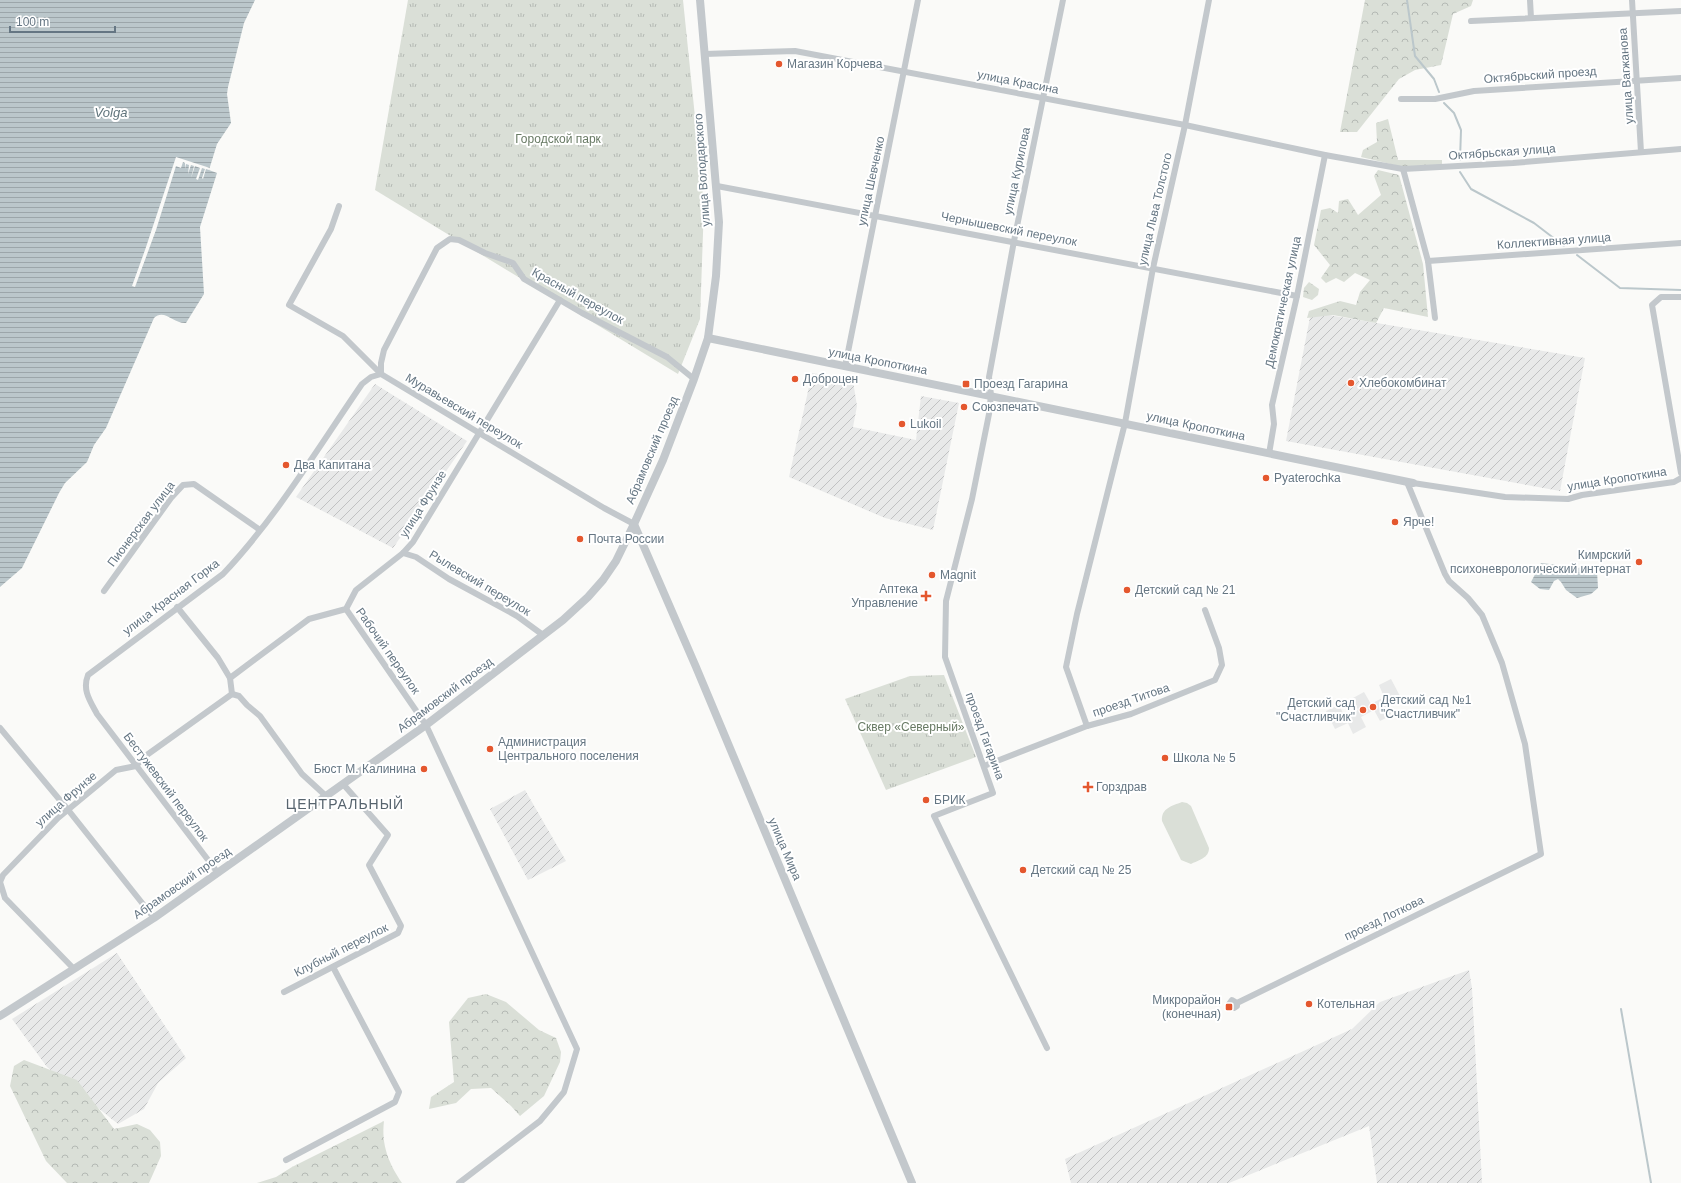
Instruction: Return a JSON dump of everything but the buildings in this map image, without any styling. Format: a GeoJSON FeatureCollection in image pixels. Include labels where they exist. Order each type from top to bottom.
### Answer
{"type":"FeatureCollection","features":[{"type":"Feature","properties":{"kind":"street","name":"улица Володарского"},"geometry":{"type":"LineString","coordinates":[[700,0],[719,222],[716,276],[708,338]]}},
{"type":"Feature","properties":{"kind":"street","name":"улица Шевченко"},"geometry":{"type":"LineString","coordinates":[[845,367],[874,216],[905,72],[918,0]]}},
{"type":"Feature","properties":{"kind":"street","name":"улица Курилова"},"geometry":{"type":"LineString","coordinates":[[991,395],[989,378],[1014,241],[1064,0]]}},
{"type":"Feature","properties":{"kind":"street","name":"улица Льва Толстого"},"geometry":{"type":"LineString","coordinates":[[1087,726],[1066,667],[1078,609],[1125,422],[1153,268],[1185,125],[1209,0]]}},
{"type":"Feature","properties":{"kind":"street"},"geometry":{"type":"LineString","coordinates":[[1530,0],[1531,18]]}},
{"type":"Feature","properties":{"kind":"street","name":"улица Вагжанова"},"geometry":{"type":"LineString","coordinates":[[1632,0],[1641,152]]}},
{"type":"Feature","properties":{"kind":"street"},"geometry":{"type":"LineString","coordinates":[[1471,21],[1681,11]]}},
{"type":"Feature","properties":{"kind":"street","name":"улица Красина"},"geometry":{"type":"LineString","coordinates":[[705,54],[795,51],[1185,125],[1325,155]]}},
{"type":"Feature","properties":{"kind":"street","name":"Октябрьский проезд"},"geometry":{"type":"LineString","coordinates":[[1401,99],[1435,99],[1474,91],[1681,78]]}},
{"type":"Feature","properties":{"kind":"street","name":"Октябрьская улица"},"geometry":{"type":"LineString","coordinates":[[1325,155],[1403,169],[1513,163],[1681,149]]}},
{"type":"Feature","properties":{"kind":"street","name":"Демократическая улица"},"geometry":{"type":"LineString","coordinates":[[1269,454],[1274,424],[1272,405],[1297,296],[1325,155]]}},
{"type":"Feature","properties":{"kind":"street"},"geometry":{"type":"LineString","coordinates":[[1403,169],[1428,261],[1435,318]]}},
{"type":"Feature","properties":{"kind":"street","name":"Чернышевский переулок"},"geometry":{"type":"LineString","coordinates":[[717,186],[1014,241],[1297,296]]}},
{"type":"Feature","properties":{"kind":"street","name":"Муравьевский переулок"},"geometry":{"type":"LineString","coordinates":[[339,206],[331,229],[289,305],[343,336],[381,374],[604,508],[634,524]]}},
{"type":"Feature","properties":{"kind":"street","name":"Красный переулок"},"geometry":{"type":"LineString","coordinates":[[381,374],[381,363],[384,350],[438,248],[450,239],[459,240],[485,253],[513,263],[524,279],[667,357],[694,379]]}},
{"type":"Feature","properties":{"kind":"street","name":"Коллективная улица"},"geometry":{"type":"LineString","coordinates":[[1428,261],[1681,243]]}},
{"type":"Feature","properties":{"kind":"street"},"geometry":{"type":"LineString","coordinates":[[1681,297],[1661,297],[1652,305],[1681,473]]}},
{"type":"Feature","properties":{"kind":"street","name":"улица Фрунзе"},"geometry":{"type":"LineString","coordinates":[[346,609],[356,590],[403,553],[413,542],[560,300]]}},
{"type":"Feature","properties":{"kind":"street","name":"улица Кропоткина"},"geometry":{"type":"LineString","coordinates":[[708,338],[845,367],[1125,422],[1269,454],[1410,482],[1505,497],[1568,499],[1582,495],[1674,482],[1681,478]]}},
{"type":"Feature","properties":{"kind":"street","name":"Абрамовский проезд"},"geometry":{"type":"LineString","coordinates":[[0,1016],[154,918],[426,725],[543,635],[588,597],[603,580],[616,561],[634,524],[669,446],[708,338]]}},
{"type":"Feature","properties":{"kind":"street","name":"улица Красная Горка"},"geometry":{"type":"LineString","coordinates":[[98,714],[87,697],[85,683],[88,675],[223,574],[260,530],[362,384],[371,377],[381,374]]}},
{"type":"Feature","properties":{"kind":"street","name":"проезд Гагарина"},"geometry":{"type":"LineString","coordinates":[[991,395],[989,414],[972,499],[946,601],[945,657],[994,794],[934,816],[1047,1048]]}},
{"type":"Feature","properties":{"kind":"street","name":"проезд Лоткова"},"geometry":{"type":"LineString","coordinates":[[1237,1002],[1541,854],[1525,744],[1502,663],[1482,615],[1468,598],[1449,581],[1445,574],[1410,482]]}},
{"type":"Feature","properties":{"kind":"street","name":"Пионерская улица"},"geometry":{"type":"LineString","coordinates":[[104,592],[170,498],[183,485],[194,484],[260,530]]}},
{"type":"Feature","properties":{"kind":"street","name":"улица Мира"},"geometry":{"type":"LineString","coordinates":[[634,524],[696,667],[912,1183]]}},
{"type":"Feature","properties":{"kind":"street","name":"Рылевский переулок"},"geometry":{"type":"LineString","coordinates":[[403,553],[416,557],[449,579],[517,616],[543,635]]}},
{"type":"Feature","properties":{"kind":"street"},"geometry":{"type":"LineString","coordinates":[[177,607],[209,646],[230,678],[232,694]]}},
{"type":"Feature","properties":{"kind":"street"},"geometry":{"type":"LineString","coordinates":[[230,678],[309,619],[346,609]]}},
{"type":"Feature","properties":{"kind":"street","name":"Рабочий переулок"},"geometry":{"type":"LineString","coordinates":[[346,609],[426,725],[577,1049],[564,1092],[540,1121],[459,1183]]}},
{"type":"Feature","properties":{"kind":"street","name":"проезд Титова"},"geometry":{"type":"LineString","coordinates":[[984,766],[1087,726],[1131,714],[1215,680],[1222,665],[1219,648],[1205,610]]}},
{"type":"Feature","properties":{"kind":"street"},"geometry":{"type":"LineString","coordinates":[[136,766],[144,757],[232,694]]}},
{"type":"Feature","properties":{"kind":"street"},"geometry":{"type":"LineString","coordinates":[[232,694],[239,696],[260,716],[302,774],[326,796]]}},
{"type":"Feature","properties":{"kind":"street","name":"Бестужевский переулок"},"geometry":{"type":"LineString","coordinates":[[98,714],[218,873]]}},
{"type":"Feature","properties":{"kind":"street"},"geometry":{"type":"LineString","coordinates":[[0,728],[69,810],[154,918]]}},
{"type":"Feature","properties":{"kind":"street","name":"улица Фрунзе"},"geometry":{"type":"LineString","coordinates":[[74,969],[5,898],[0,882],[3,875],[58,818],[116,770],[136,766]]}},
{"type":"Feature","properties":{"kind":"street","name":"Клубный переулок"},"geometry":{"type":"LineString","coordinates":[[284,992],[398,933],[401,926],[369,865],[388,835],[343,784]]}},
{"type":"Feature","properties":{"kind":"street"},"geometry":{"type":"LineString","coordinates":[[286,1160],[395,1102],[399,1092],[333,967]]}},
{"type":"Feature","properties":{"kind":"shaded area"},"geometry":{"type":"Polygon","coordinates":[[[1311,312],[1585,358],[1560,491],[1286,441],[1311,312]]]}},
{"type":"Feature","properties":{"kind":"shaded area"},"geometry":{"type":"Polygon","coordinates":[[[812,373],[853,381],[857,406],[853,427],[916,440],[921,396],[959,403],[933,530],[885,518],[789,477],[812,373]]]}},
{"type":"Feature","properties":{"kind":"shaded area"},"geometry":{"type":"Polygon","coordinates":[[[375,384],[467,441],[393,548],[296,497],[375,384]]]}},
{"type":"Feature","properties":{"kind":"shaded area","name":"Детский сад №1 \"Счастливчик\""},"geometry":{"type":"Polygon","coordinates":[[[1391,679],[1400,696],[1386,703],[1392,715],[1380,721],[1374,710],[1361,717],[1366,727],[1353,734],[1348,723],[1335,729],[1326,711],[1339,705],[1345,717],[1358,710],[1353,698],[1364,692],[1371,704],[1384,697],[1379,685],[1391,679]]]}},
{"type":"Feature","properties":{"kind":"shaded area"},"geometry":{"type":"Polygon","coordinates":[[[525,790],[566,861],[528,880],[490,809],[525,790]]]}},
{"type":"Feature","properties":{"kind":"shaded area"},"geometry":{"type":"Polygon","coordinates":[[[117,953],[186,1058],[158,1083],[144,1109],[118,1124],[47,1067],[12,1019],[117,953]]]}},
{"type":"Feature","properties":{"kind":"shaded area"},"geometry":{"type":"Polygon","coordinates":[[[1469,970],[1472,988],[1482,1183],[1377,1183],[1369,1126],[1229,1183],[1071,1183],[1065,1159],[1352,1029],[1380,1002],[1469,970]]]}},
{"type":"Feature","properties":{"kind":"green space","name":"Городской парк"},"geometry":{"type":"Polygon","coordinates":[[[408,0],[683,0],[704,205],[700,319],[678,374],[375,190],[408,0]]]}},
{"type":"Feature","properties":{"kind":"green space"},"geometry":{"type":"Polygon","coordinates":[[[1365,0],[1473,0],[1471,6],[1453,14],[1441,65],[1415,70],[1399,79],[1357,132],[1340,132],[1365,0]]]}},
{"type":"Feature","properties":{"kind":"green space"},"geometry":{"type":"Polygon","coordinates":[[[1388,119],[1398,160],[1442,160],[1442,166],[1399,166],[1361,157],[1363,150],[1377,142],[1376,123],[1388,119]]]}},
{"type":"Feature","properties":{"kind":"green space"},"geometry":{"type":"Polygon","coordinates":[[[1378,170],[1399,175],[1423,264],[1428,317],[1384,308],[1376,323],[1333,315],[1307,318],[1309,311],[1340,301],[1356,305],[1360,292],[1370,280],[1355,273],[1344,282],[1336,278],[1326,283],[1321,278],[1330,265],[1314,245],[1321,210],[1330,208],[1338,213],[1339,201],[1348,199],[1358,215],[1381,195],[1374,176],[1378,170]]]}},
{"type":"Feature","properties":{"kind":"green space"},"geometry":{"type":"Polygon","coordinates":[[[1309,282],[1319,289],[1318,295],[1312,300],[1303,297],[1304,288],[1309,282]]]}},
{"type":"Feature","properties":{"kind":"green space","name":"Сквер «Северный»"},"geometry":{"type":"Polygon","coordinates":[[[944,675],[976,757],[886,790],[845,699],[910,676],[944,675]]]}},
{"type":"Feature","properties":{"kind":"green space"},"geometry":{"type":"Polygon","coordinates":[[[1182,802],[1191,806],[1209,848],[1209,851],[1205,856],[1191,864],[1181,860],[1162,821],[1165,810],[1182,802]]]}},
{"type":"Feature","properties":{"kind":"green space"},"geometry":{"type":"Polygon","coordinates":[[[486,994],[506,1002],[539,1030],[556,1038],[561,1052],[560,1062],[544,1096],[520,1116],[491,1088],[471,1089],[456,1103],[429,1109],[431,1097],[454,1082],[449,1022],[468,998],[486,994]]]}},
{"type":"Feature","properties":{"kind":"green space"},"geometry":{"type":"Polygon","coordinates":[[[24,1060],[77,1080],[114,1129],[137,1124],[150,1130],[160,1142],[161,1156],[149,1183],[67,1183],[46,1161],[10,1086],[14,1066],[24,1060]]]}},
{"type":"Feature","properties":{"kind":"green space"},"geometry":{"type":"Polygon","coordinates":[[[384,1121],[383,1130],[387,1154],[393,1169],[402,1183],[257,1183],[276,1177],[292,1167],[384,1121]]]}},
{"type":"Feature","properties":{"kind":"water","name":"Volga"},"geometry":{"type":"Polygon","coordinates":[[[0,0],[255,0],[244,23],[228,87],[227,94],[231,123],[217,144],[209,170],[217,173],[200,227],[204,294],[186,323],[182,323],[165,315],[158,315],[154,318],[106,428],[94,445],[87,462],[65,483],[22,568],[0,587],[0,0]]]}},
{"type":"Feature","properties":{"kind":"water"},"geometry":{"type":"Polygon","coordinates":[[[1541,563],[1559,565],[1571,569],[1591,566],[1597,571],[1598,588],[1591,594],[1577,598],[1566,590],[1558,579],[1554,581],[1549,590],[1540,589],[1531,582],[1541,563]]]}},
{"type":"Feature","properties":{"kind":"pier"},"geometry":{"type":"Polygon","coordinates":[[[176,157],[210,168],[209,170],[206,169],[203,179],[205,169],[202,168],[198,180],[196,179],[200,168],[195,166],[191,178],[194,166],[191,165],[188,174],[189,165],[186,164],[185,169],[185,163],[183,162],[181,168],[176,166],[156,230],[135,287],[132,286],[176,157]]]}},
{"type":"Feature","properties":{"kind":"waterway"},"geometry":{"type":"LineString","coordinates":[[1407,0],[1415,56],[1434,79],[1439,92]]}},
{"type":"Feature","properties":{"kind":"waterway"},"geometry":{"type":"LineString","coordinates":[[1444,103],[1454,113],[1461,130],[1460,160]]}},
{"type":"Feature","properties":{"kind":"waterway"},"geometry":{"type":"LineString","coordinates":[[1460,172],[1471,189],[1534,223],[1564,246]]}},
{"type":"Feature","properties":{"kind":"waterway"},"geometry":{"type":"LineString","coordinates":[[1577,255],[1620,288],[1681,290]]}},
{"type":"Feature","properties":{"kind":"waterway"},"geometry":{"type":"LineString","coordinates":[[1621,1009],[1651,1183]]}},
{"type":"Feature","properties":{"kind":"place","name":"Магазин Корчева"},"geometry":{"type":"Point","coordinates":[779,64]}},
{"type":"Feature","properties":{"kind":"place","name":"Доброцен"},"geometry":{"type":"Point","coordinates":[795,379]}},
{"type":"Feature","properties":{"kind":"place","name":"Хлебокомбинат"},"geometry":{"type":"Point","coordinates":[1351,383]}},
{"type":"Feature","properties":{"kind":"place","name":"Проезд Гагарина"},"geometry":{"type":"Point","coordinates":[966,384]}},
{"type":"Feature","properties":{"kind":"place","name":"Союзпечать"},"geometry":{"type":"Point","coordinates":[964,407]}},
{"type":"Feature","properties":{"kind":"place","name":"Lukoil"},"geometry":{"type":"Point","coordinates":[902,424]}},
{"type":"Feature","properties":{"kind":"place","name":"Два Капитана"},"geometry":{"type":"Point","coordinates":[286,465]}},
{"type":"Feature","properties":{"kind":"place","name":"Pyaterochka"},"geometry":{"type":"Point","coordinates":[1266,478]}},
{"type":"Feature","properties":{"kind":"place","name":"Ярче!"},"geometry":{"type":"Point","coordinates":[1395,522]}},
{"type":"Feature","properties":{"kind":"place","name":"Почта России"},"geometry":{"type":"Point","coordinates":[580,539]}},
{"type":"Feature","properties":{"kind":"place","name":"Кимрский психоневрологический интернат"},"geometry":{"type":"Point","coordinates":[1639,562]}},
{"type":"Feature","properties":{"kind":"place","name":"Magnit"},"geometry":{"type":"Point","coordinates":[932,575]}},
{"type":"Feature","properties":{"kind":"place","name":"Детский сад № 21"},"geometry":{"type":"Point","coordinates":[1127,590]}},
{"type":"Feature","properties":{"kind":"place","name":"Аптека Управление"},"geometry":{"type":"Point","coordinates":[926,596]}},
{"type":"Feature","properties":{"kind":"place","name":"Детский сад №1 \"Счастливчик\""},"geometry":{"type":"Point","coordinates":[1373,707]}},
{"type":"Feature","properties":{"kind":"place","name":"Детский сад \"Счастливчик\""},"geometry":{"type":"Point","coordinates":[1363,710]}},
{"type":"Feature","properties":{"kind":"place","name":"Администрация Центрального поселения"},"geometry":{"type":"Point","coordinates":[490,749]}},
{"type":"Feature","properties":{"kind":"place","name":"Школа № 5"},"geometry":{"type":"Point","coordinates":[1165,758]}},
{"type":"Feature","properties":{"kind":"place","name":"Бюст М. Калинина"},"geometry":{"type":"Point","coordinates":[424,769]}},
{"type":"Feature","properties":{"kind":"place","name":"Горздрав"},"geometry":{"type":"Point","coordinates":[1088,787]}},
{"type":"Feature","properties":{"kind":"place","name":"БРИК"},"geometry":{"type":"Point","coordinates":[926,800]}},
{"type":"Feature","properties":{"kind":"place","name":"Детский сад № 25"},"geometry":{"type":"Point","coordinates":[1023,870]}},
{"type":"Feature","properties":{"kind":"place","name":"Котельная"},"geometry":{"type":"Point","coordinates":[1309,1004]}},
{"type":"Feature","properties":{"kind":"place","name":"Микрорайон (конечная)"},"geometry":{"type":"Point","coordinates":[1229,1007]}},
{"type":"Feature","properties":{"kind":"district","name":"ЦЕНТРАЛЬНЫЙ"},"geometry":{"type":"Point","coordinates":[345,804]}}]}
